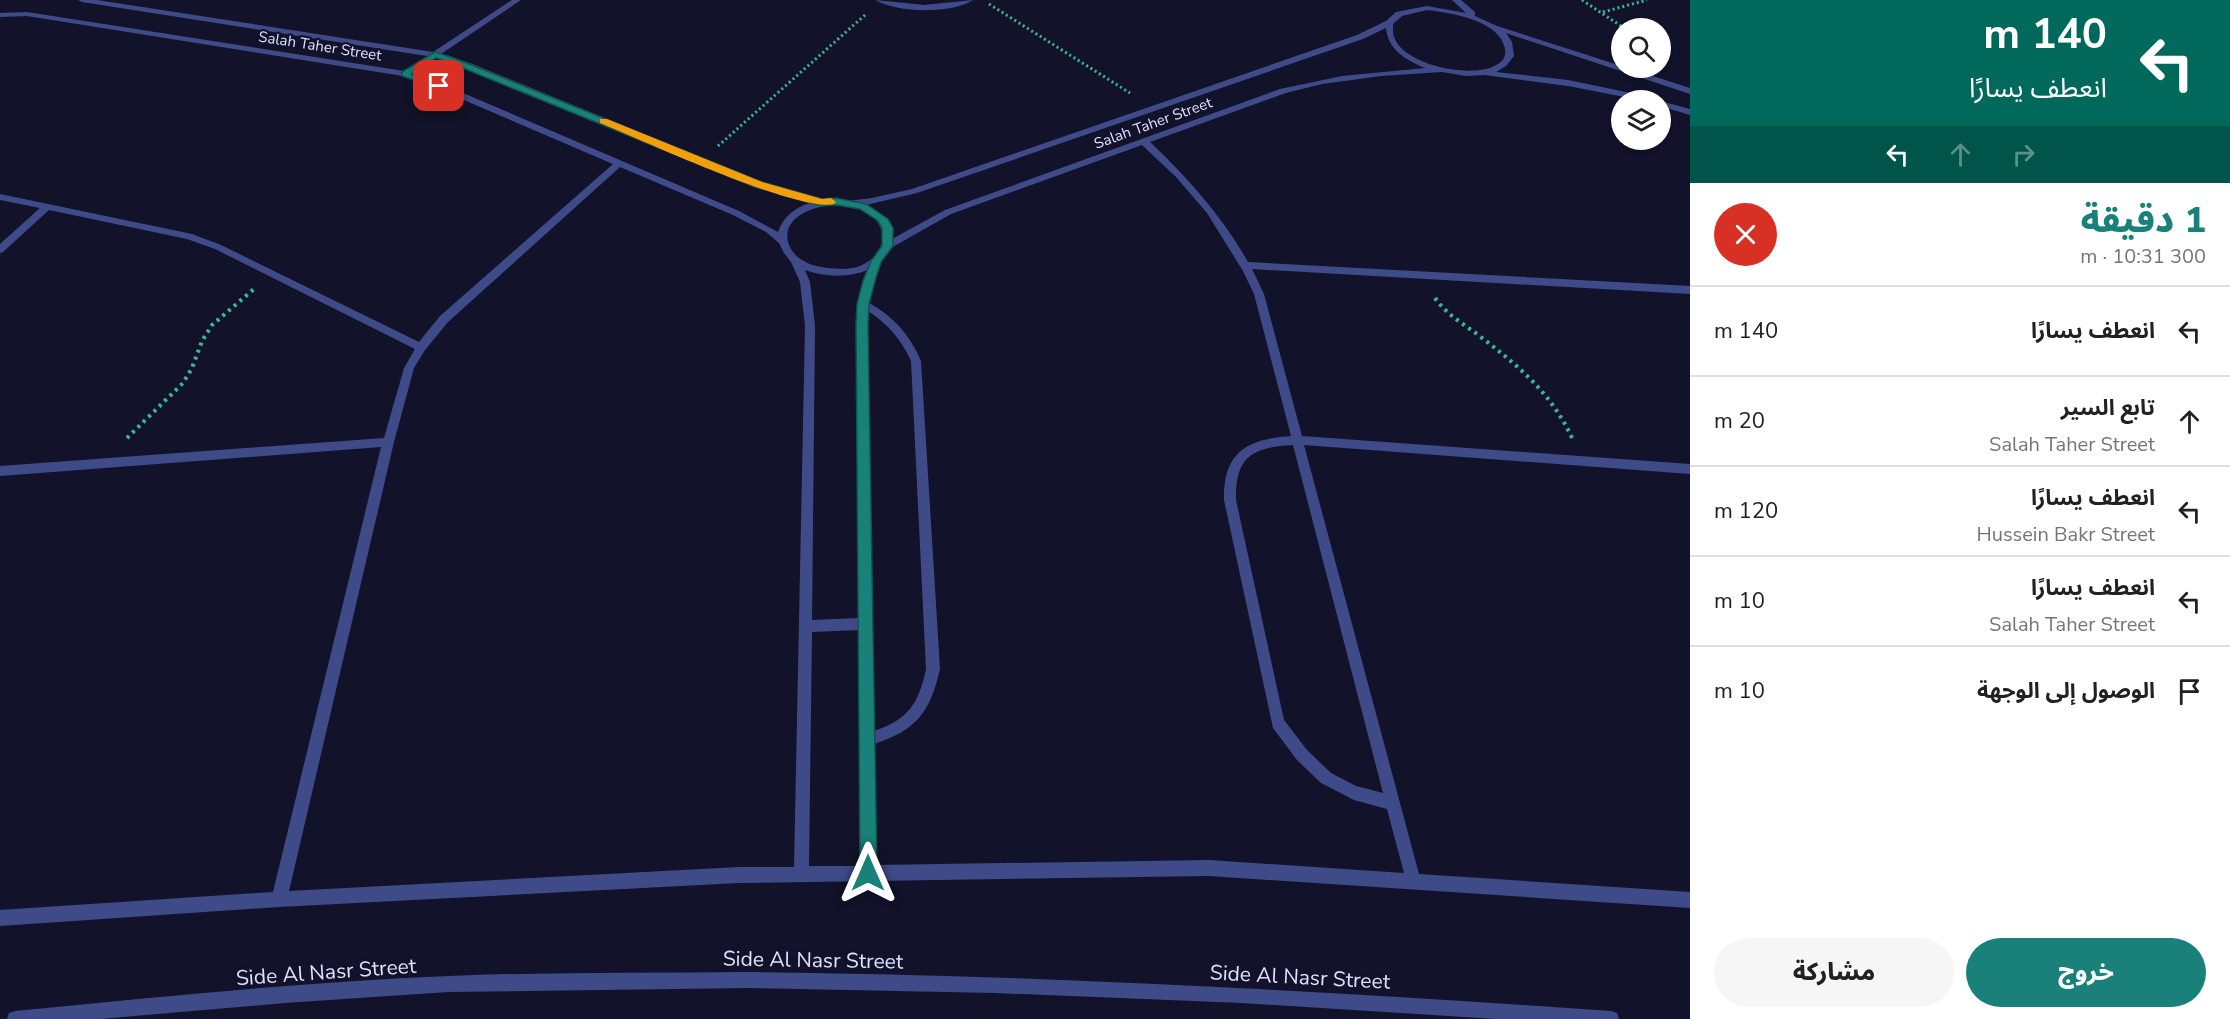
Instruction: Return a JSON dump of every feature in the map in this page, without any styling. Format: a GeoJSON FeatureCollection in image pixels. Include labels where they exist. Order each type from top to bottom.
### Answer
{"type":"FeatureCollection","features":[{"type":"Feature","properties":{"kind":"street","name":"Salah Taher Street"},"geometry":{"type":"LineString","coordinates":[[82,0],[435,55],[466,65],[759,184],[821,203]]}},
{"type":"Feature","properties":{"kind":"street"},"geometry":{"type":"LineString","coordinates":[[405,74],[516,0]]}},
{"type":"Feature","properties":{"kind":"street"},"geometry":{"type":"LineString","coordinates":[[880,0],[897,5],[932,8],[969,0]]}},
{"type":"Feature","properties":{"kind":"street"},"geometry":{"type":"LineString","coordinates":[[1456,0],[1480,20],[1493,27],[1690,91]]}},
{"type":"Feature","properties":{"kind":"street","name":"Salah Taher Street"},"geometry":{"type":"LineString","coordinates":[[850,202],[894,197],[914,191],[1360,37],[1389,23],[1401,10],[1427,8],[1463,14],[1480,20]]}},
{"type":"Feature","properties":{"kind":"street","name":"Salah Taher Street"},"geometry":{"type":"LineString","coordinates":[[0,15],[27,14],[405,74],[439,86],[753,221],[783,241]]}},
{"type":"Feature","properties":{"kind":"street"},"geometry":{"type":"LineString","coordinates":[[1389,23],[1387,33],[1392,44],[1420,63],[1441,70],[1568,83],[1611,92]]}},
{"type":"Feature","properties":{"kind":"street"},"geometry":{"type":"LineString","coordinates":[[1483,73],[1497,69],[1506,63],[1511,55],[1510,46],[1504,36],[1493,27]]}},
{"type":"Feature","properties":{"kind":"street","name":"Salah Taher Street"},"geometry":{"type":"LineString","coordinates":[[887,246],[948,212],[1283,91],[1312,83],[1373,73],[1441,70]]}},
{"type":"Feature","properties":{"kind":"street"},"geometry":{"type":"LineString","coordinates":[[1671,106],[1690,112]]}},
{"type":"Feature","properties":{"kind":"street"},"geometry":{"type":"LineString","coordinates":[[1143,141],[1173,168],[1226,230],[1259,294],[1413,880]]}},
{"type":"Feature","properties":{"kind":"street"},"geometry":{"type":"LineString","coordinates":[[279,899],[388,442],[409,368],[421,347],[444,319],[619,163]]}},
{"type":"Feature","properties":{"kind":"street"},"geometry":{"type":"LineString","coordinates":[[0,196],[189,236],[218,247],[421,347]]}},
{"type":"Feature","properties":{"kind":"street"},"geometry":{"type":"LineString","coordinates":[[801,875],[810,326],[805,282],[796,262],[787,252],[783,241],[783,231],[796,213],[821,203],[850,202],[874,212],[887,228],[887,246],[876,261],[863,304],[868,873]]}},
{"type":"Feature","properties":{"kind":"street"},"geometry":{"type":"LineString","coordinates":[[0,250],[48,206]]}},
{"type":"Feature","properties":{"kind":"street"},"geometry":{"type":"LineString","coordinates":[[796,262],[828,273],[854,271],[876,261]]}},
{"type":"Feature","properties":{"kind":"street"},"geometry":{"type":"LineString","coordinates":[[1246,265],[1690,290]]}},
{"type":"Feature","properties":{"kind":"street"},"geometry":{"type":"LineString","coordinates":[[863,304],[882,314],[898,328],[909,344],[916,361],[933,669],[928,693],[915,716],[894,732],[867,740]]}},
{"type":"Feature","properties":{"kind":"street"},"geometry":{"type":"LineString","coordinates":[[1393,803],[1358,796],[1325,778],[1297,753],[1278,723],[1230,500],[1231,474],[1244,454],[1267,442],[1297,440],[1690,469]]}},
{"type":"Feature","properties":{"kind":"street"},"geometry":{"type":"LineString","coordinates":[[0,471],[388,442]]}},
{"type":"Feature","properties":{"kind":"street"},"geometry":{"type":"LineString","coordinates":[[805,626],[866,624]]}},
{"type":"Feature","properties":{"kind":"street"},"geometry":{"type":"LineString","coordinates":[[0,918],[279,899],[739,876],[1209,868],[1690,900]]}},
{"type":"Feature","properties":{"kind":"street","name":"Side Al Nasr Street"},"geometry":{"type":"LineString","coordinates":[[15,1019],[175,1003],[450,984],[767,979],[1084,987],[1407,1004],[1611,1019]]}},
{"type":"Feature","properties":{"kind":"path"},"geometry":{"type":"LineString","coordinates":[[702,161],[880,0]]}},
{"type":"Feature","properties":{"kind":"path"},"geometry":{"type":"LineString","coordinates":[[983,0],[1154,108]]}},
{"type":"Feature","properties":{"kind":"path"},"geometry":{"type":"LineString","coordinates":[[1582,0],[1611,19]]}},
{"type":"Feature","properties":{"kind":"path"},"geometry":{"type":"LineString","coordinates":[[1602,12],[1647,0]]}},
{"type":"Feature","properties":{"kind":"path"},"geometry":{"type":"LineString","coordinates":[[115,463],[128,437],[138,424],[185,382],[196,360],[201,342],[211,327],[224,312],[272,273]]}},
{"type":"Feature","properties":{"kind":"path"},"geometry":{"type":"LineString","coordinates":[[1423,275],[1443,310],[1523,370],[1549,395],[1567,424],[1581,461]]}},
{"type":"Feature","properties":{"kind":"slow traffic"},"geometry":{"type":"LineString","coordinates":[[603,121],[759,184],[821,203],[831,202]]}},
{"type":"Feature","properties":{"kind":"route"},"geometry":{"type":"LineString","coordinates":[[439,86],[405,74],[435,55],[451,60],[759,184],[821,203],[850,202],[863,206],[882,219],[887,228],[889,237],[887,246],[876,261],[863,304],[862,326],[868,873]]}}]}
